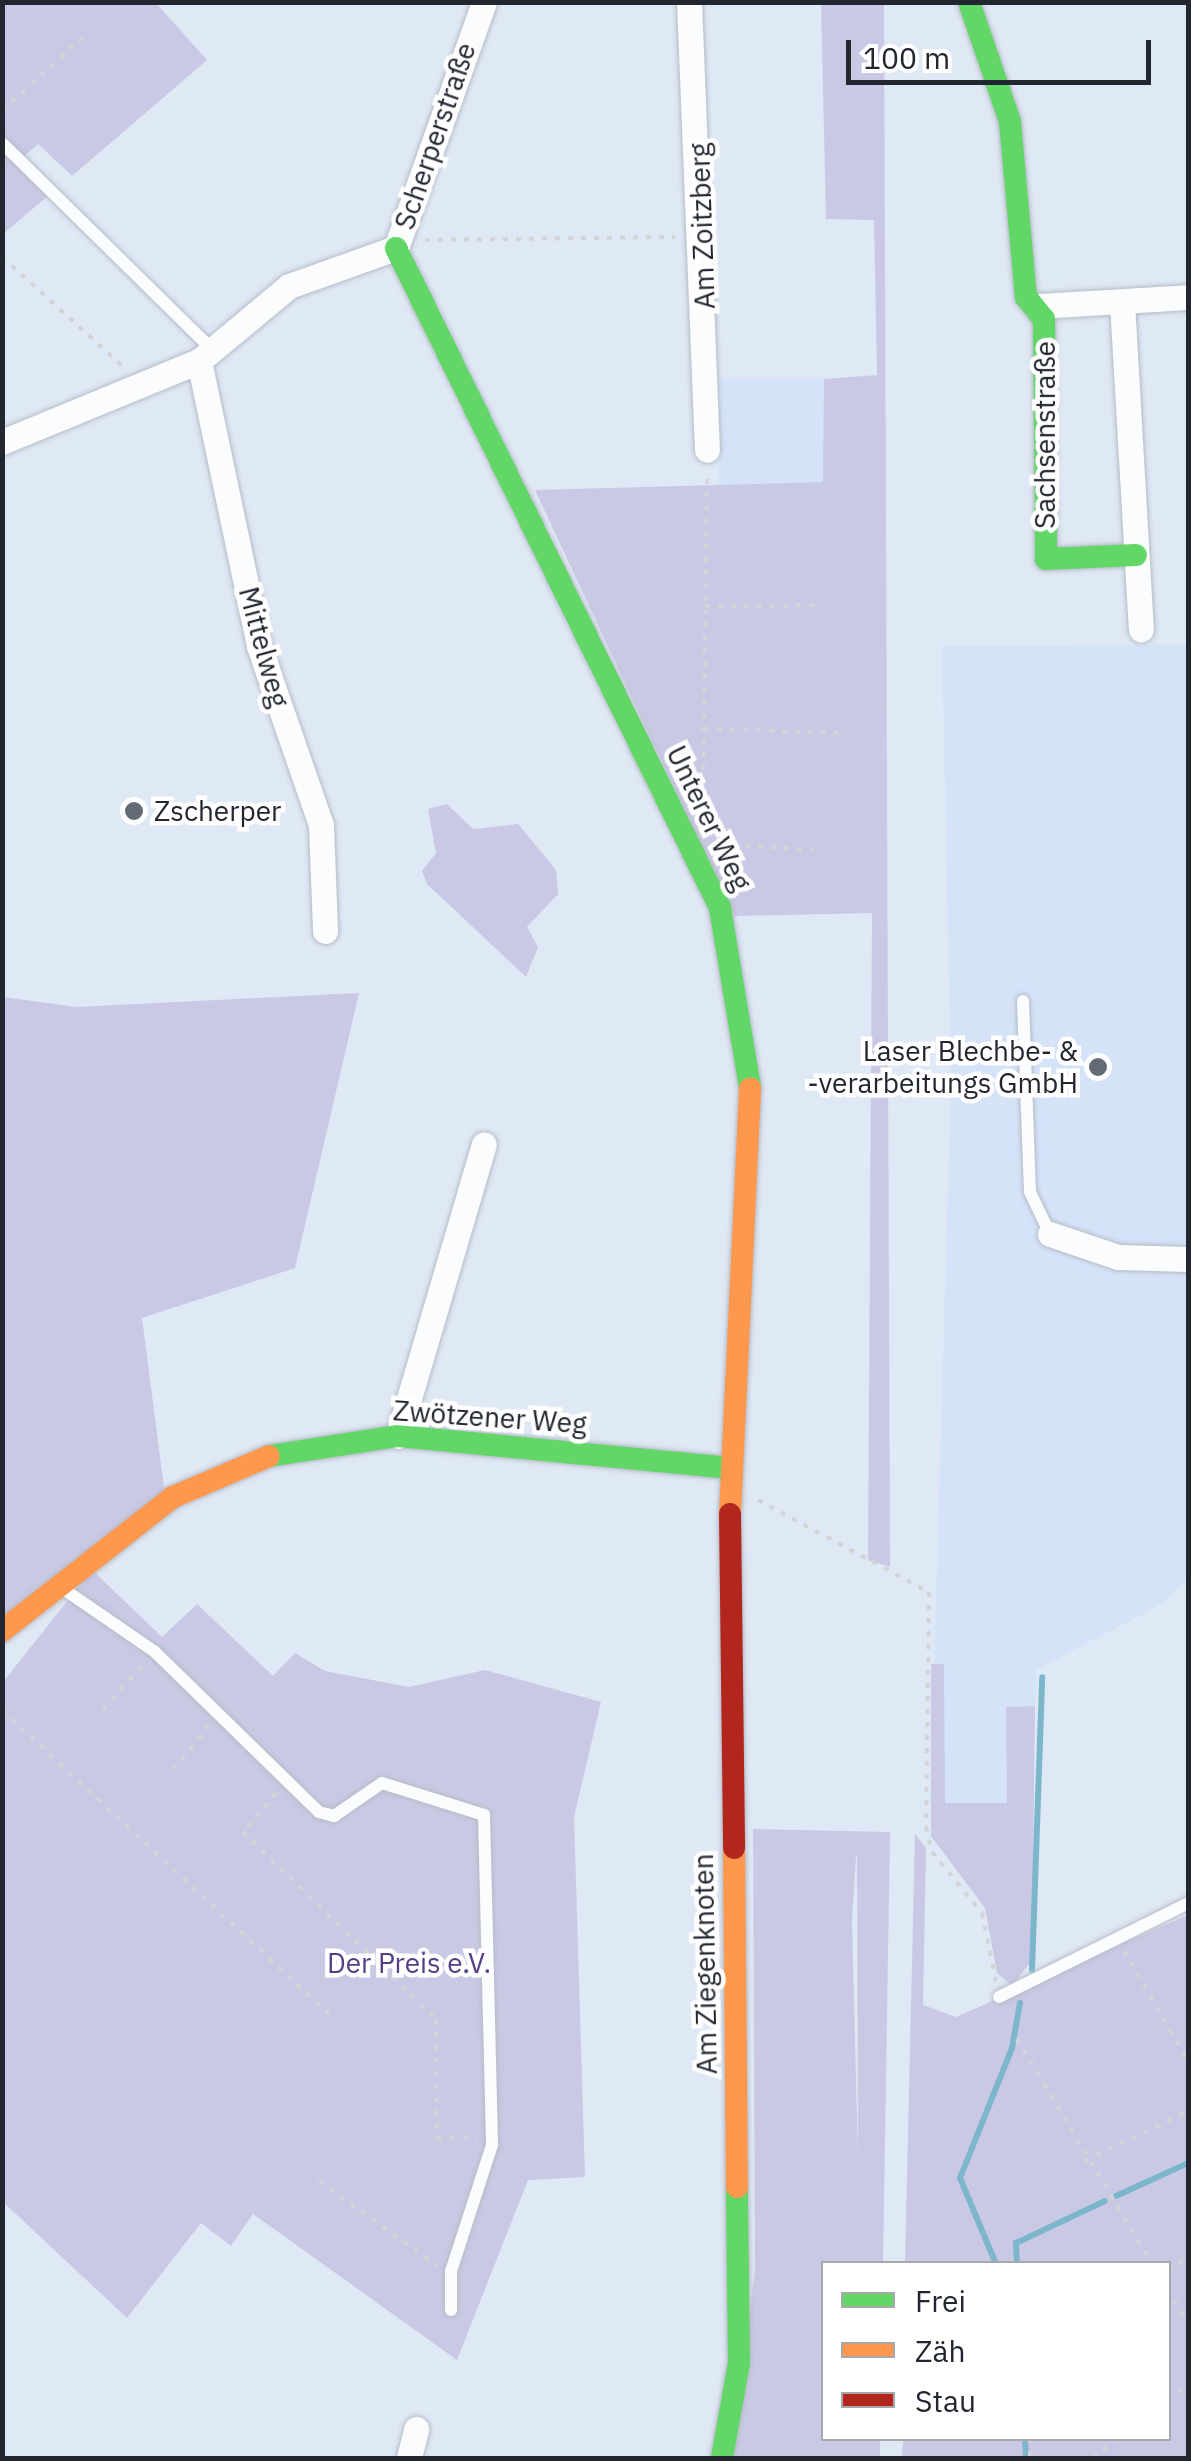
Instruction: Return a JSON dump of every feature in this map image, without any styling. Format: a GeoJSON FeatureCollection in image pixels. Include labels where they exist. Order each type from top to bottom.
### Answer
{"type":"FeatureCollection","features":[{"type":"Feature","properties":{"kind":"street","name":"Scherperstraße"},"geometry":{"type":"LineString","coordinates":[[2,442],[207,356],[289,286],[397,244],[484,2]]}},
{"type":"Feature","properties":{"kind":"street","name":"Am Zoitzberg"},"geometry":{"type":"LineString","coordinates":[[689,2],[705,237],[707,450]]}},
{"type":"Feature","properties":{"kind":"street"},"geometry":{"type":"LineString","coordinates":[[969,2],[1010,122],[1026,298],[1038,306]]}},
{"type":"Feature","properties":{"kind":"street","name":"Unterer Weg"},"geometry":{"type":"LineString","coordinates":[[397,244],[720,908],[750,1058],[753,1130],[730,1468]]}},
{"type":"Feature","properties":{"kind":"street","name":"Sachsenstraße"},"geometry":{"type":"LineString","coordinates":[[1136,555],[1046,559],[1038,306],[1188,297]]}},
{"type":"Feature","properties":{"kind":"street"},"geometry":{"type":"LineString","coordinates":[[1122,302],[1141,629]]}},
{"type":"Feature","properties":{"kind":"street","name":"Mittelweg"},"geometry":{"type":"LineString","coordinates":[[207,356],[260,646],[320,825],[325,930]]}},
{"type":"Feature","properties":{"kind":"street"},"geometry":{"type":"LineString","coordinates":[[398,1436],[484,1144]]}},
{"type":"Feature","properties":{"kind":"street"},"geometry":{"type":"LineString","coordinates":[[1050,1234],[1118,1256],[1188,1260]]}},
{"type":"Feature","properties":{"kind":"street","name":"Zwötzener Weg"},"geometry":{"type":"LineString","coordinates":[[2,1631],[173,1497],[269,1456],[398,1436],[730,1468]]}},
{"type":"Feature","properties":{"kind":"street","name":"Am Ziegenknoten"},"geometry":{"type":"LineString","coordinates":[[722,2458],[739,2363],[730,1468]]}},
{"type":"Feature","properties":{"kind":"street"},"geometry":{"type":"LineString","coordinates":[[409,2458],[416,2429]]}},
{"type":"Feature","properties":{"kind":"lane"},"geometry":{"type":"LineString","coordinates":[[2,143],[207,356]]}},
{"type":"Feature","properties":{"kind":"lane"},"geometry":{"type":"LineString","coordinates":[[1022,1002],[1030,1192],[1050,1234]]}},
{"type":"Feature","properties":{"kind":"lane"},"geometry":{"type":"LineString","coordinates":[[55,1586],[155,1652],[216,1719],[286,1782],[334,1816],[382,1783],[484,1814],[492,2138],[450,2274],[451,2310]]}},
{"type":"Feature","properties":{"kind":"lane"},"geometry":{"type":"LineString","coordinates":[[999,1997],[1120,1942],[1188,1902]]}},
{"type":"Feature","properties":{"kind":"path"},"geometry":{"type":"LineString","coordinates":[[2,110],[88,32]]}},
{"type":"Feature","properties":{"kind":"path"},"geometry":{"type":"LineString","coordinates":[[397,244],[705,237]]}},
{"type":"Feature","properties":{"kind":"path"},"geometry":{"type":"LineString","coordinates":[[2,257],[140,383]]}},
{"type":"Feature","properties":{"kind":"path"},"geometry":{"type":"LineString","coordinates":[[703,817],[707,450]]}},
{"type":"Feature","properties":{"kind":"path"},"geometry":{"type":"LineString","coordinates":[[705,606],[820,605]]}},
{"type":"Feature","properties":{"kind":"path"},"geometry":{"type":"LineString","coordinates":[[704,729],[842,733]]}},
{"type":"Feature","properties":{"kind":"path"},"geometry":{"type":"LineString","coordinates":[[712,831],[728,848],[813,850]]}},
{"type":"Feature","properties":{"kind":"path"},"geometry":{"type":"LineString","coordinates":[[730,1468],[742,1490],[929,1592],[926,1827],[932,1852],[982,1912],[999,1997]]}},
{"type":"Feature","properties":{"kind":"path"},"geometry":{"type":"LineString","coordinates":[[103,1709],[155,1652]]}},
{"type":"Feature","properties":{"kind":"path"},"geometry":{"type":"LineString","coordinates":[[2,1710],[334,2018]]}},
{"type":"Feature","properties":{"kind":"path"},"geometry":{"type":"LineString","coordinates":[[173,1769],[216,1719]]}},
{"type":"Feature","properties":{"kind":"path"},"geometry":{"type":"LineString","coordinates":[[286,1782],[243,1832],[436,2019],[436,2139],[492,2138]]}},
{"type":"Feature","properties":{"kind":"path"},"geometry":{"type":"LineString","coordinates":[[1120,1942],[1188,2061]]}},
{"type":"Feature","properties":{"kind":"path"},"geometry":{"type":"LineString","coordinates":[[1016,2039],[1085,2161],[1150,2261]]}},
{"type":"Feature","properties":{"kind":"path"},"geometry":{"type":"LineString","coordinates":[[1085,2161],[1188,2111]]}},
{"type":"Feature","properties":{"kind":"path"},"geometry":{"type":"LineString","coordinates":[[319,2181],[450,2274]]}},
{"type":"Feature","properties":{"kind":"path"},"geometry":{"type":"LineString","coordinates":[[1171,2295],[1188,2325]]}},
{"type":"Feature","properties":{"kind":"path"},"geometry":{"type":"LineString","coordinates":[[1093,2458],[1115,2441]]}},
{"type":"Feature","properties":{"kind":"shaded area"},"geometry":{"type":"Polygon","coordinates":[[[719,379],[824,379],[824,485],[719,485],[719,379]]]}},
{"type":"Feature","properties":{"kind":"shaded area"},"geometry":{"type":"Polygon","coordinates":[[[1188,644],[1188,1579],[1157,1607],[1037,1669],[1030,1803],[930,1804],[951,1083],[942,646],[1188,644]]]}},
{"type":"Feature","properties":{"kind":"green space"},"geometry":{"type":"Polygon","coordinates":[[[3,3],[156,3],[207,60],[72,176],[38,144],[17,163],[49,195],[3,234],[3,3]]]}},
{"type":"Feature","properties":{"kind":"green space"},"geometry":{"type":"Polygon","coordinates":[[[821,3],[884,3],[890,1567],[868,1560],[872,913],[734,916],[535,490],[823,482],[824,379],[877,375],[874,220],[826,219],[821,3]]]}},
{"type":"Feature","properties":{"kind":"green space"},"geometry":{"type":"Polygon","coordinates":[[[447,804],[473,829],[518,824],[556,870],[558,894],[527,927],[538,947],[526,977],[427,884],[422,871],[436,853],[428,809],[447,804]]]}},
{"type":"Feature","properties":{"kind":"green space"},"geometry":{"type":"Polygon","coordinates":[[[359,993],[295,1268],[142,1318],[165,1495],[3,1617],[3,997],[77,1007],[359,993]]]}},
{"type":"Feature","properties":{"kind":"green space","name":"Der Preis e.V."},"geometry":{"type":"Polygon","coordinates":[[[92,1570],[162,1637],[197,1604],[273,1676],[295,1653],[325,1671],[409,1687],[485,1670],[601,1702],[574,1817],[585,2177],[528,2180],[457,2360],[253,2214],[231,2246],[201,2223],[127,2318],[3,2202],[3,1682],[92,1570]]]}},
{"type":"Feature","properties":{"kind":"green space"},"geometry":{"type":"Polygon","coordinates":[[[931,1664],[944,1664],[945,1803],[1007,1803],[1006,1707],[1035,1706],[1032,1960],[1012,1986],[997,1973],[985,1908],[931,1836],[931,1664]]]}},
{"type":"Feature","properties":{"kind":"green space"},"geometry":{"type":"Polygon","coordinates":[[[753,1829],[890,1832],[883,2261],[821,2261],[821,2441],[880,2441],[880,2458],[731,2458],[755,2270],[753,1829]],[[856,1856],[852,1920],[858,2158],[857,1857],[856,1856]]]}},
{"type":"Feature","properties":{"kind":"green space"},"geometry":{"type":"Polygon","coordinates":[[[915,1834],[926,1848],[923,2005],[956,2017],[1188,1915],[1188,2458],[902,2458],[903,2441],[1171,2441],[1171,2261],[905,2261],[915,1834]]]}},
{"type":"Feature","properties":{"kind":"waterway"},"geometry":{"type":"LineString","coordinates":[[1032,1970],[1042,1677]]}},
{"type":"Feature","properties":{"kind":"waterway"},"geometry":{"type":"LineString","coordinates":[[995,2261],[960,2178],[1012,2048],[1020,2003]]}},
{"type":"Feature","properties":{"kind":"waterway"},"geometry":{"type":"LineString","coordinates":[[1116,2196],[1188,2163]]}},
{"type":"Feature","properties":{"kind":"waterway"},"geometry":{"type":"LineString","coordinates":[[1017,2261],[1016,2243],[1105,2201]]}},
{"type":"Feature","properties":{"kind":"waterway"},"geometry":{"type":"LineString","coordinates":[[1025,2441],[1026,2458]]}},
{"type":"Feature","properties":{"kind":"traffic: fast"},"geometry":{"type":"LineString","coordinates":[[969,2],[1010,122],[1026,297],[1044,319],[1046,559],[1136,555]]}},
{"type":"Feature","properties":{"kind":"traffic: fast"},"geometry":{"type":"LineString","coordinates":[[396,248],[720,908],[750,1088]]}},
{"type":"Feature","properties":{"kind":"traffic: fast"},"geometry":{"type":"LineString","coordinates":[[269,1456],[398,1436],[730,1468]]}},
{"type":"Feature","properties":{"kind":"traffic: fast"},"geometry":{"type":"LineString","coordinates":[[722,2458],[739,2363],[737,2187]]}},
{"type":"Feature","properties":{"kind":"traffic: slow"},"geometry":{"type":"LineString","coordinates":[[730,1514],[750,1088]]}},
{"type":"Feature","properties":{"kind":"traffic: slow"},"geometry":{"type":"LineString","coordinates":[[2,1631],[173,1497],[269,1456]]}},
{"type":"Feature","properties":{"kind":"traffic: slow"},"geometry":{"type":"LineString","coordinates":[[734,1848],[737,2187]]}},
{"type":"Feature","properties":{"kind":"traffic: jam"},"geometry":{"type":"LineString","coordinates":[[730,1514],[734,1848]]}},
{"type":"Feature","properties":{"kind":"place","name":"Zscherper"},"geometry":{"type":"Point","coordinates":[134,811]}},
{"type":"Feature","properties":{"kind":"place","name":"Laser Blechbe- & -verarbeitungs GmbH"},"geometry":{"type":"Point","coordinates":[1098,1067]}}]}
